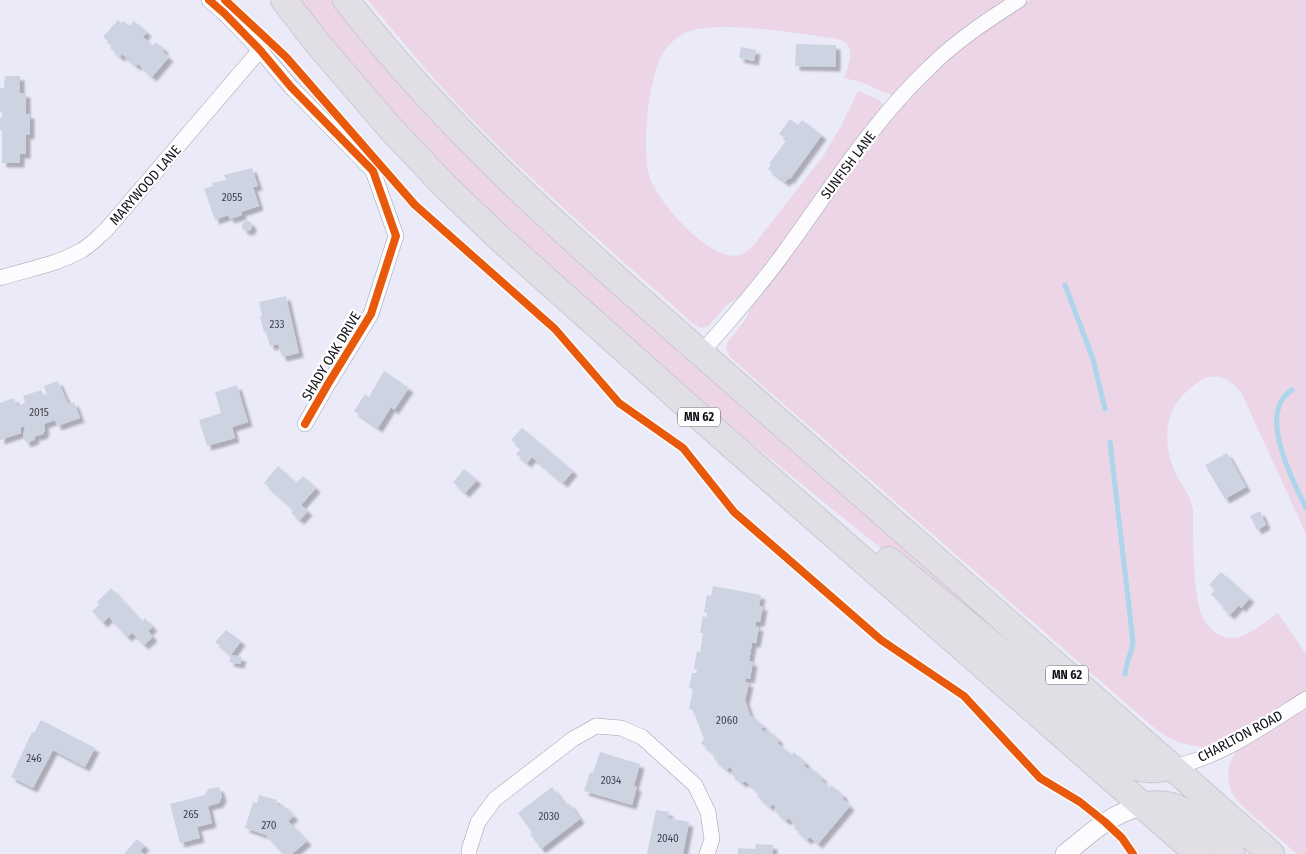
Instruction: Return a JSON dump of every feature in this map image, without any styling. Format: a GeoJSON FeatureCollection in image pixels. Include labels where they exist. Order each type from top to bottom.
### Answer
{"type":"FeatureCollection","features":[{"type":"Feature","properties":{"kind":"highway","name":"MN 62"},"geometry":{"type":"LineString","coordinates":[[284,0],[343,74],[391,129],[443,184],[531,268],[1198,854]]}},
{"type":"Feature","properties":{"kind":"highway","name":"MN 62"},"geometry":{"type":"LineString","coordinates":[[346,0],[380,43],[428,97],[554,223],[1271,854]]}},
{"type":"Feature","properties":{"kind":"highway"},"geometry":{"type":"LineString","coordinates":[[720,435],[825,509],[1008,657],[1132,765],[1144,770],[1172,767]]}},
{"type":"Feature","properties":{"kind":"highway"},"geometry":{"type":"LineString","coordinates":[[1143,806],[1168,804],[1176,807],[1232,854]]}},
{"type":"Feature","properties":{"kind":"street","name":"SHADY OAK DRIVE"},"geometry":{"type":"LineString","coordinates":[[208,0],[224,13],[260,50],[291,87],[373,171],[396,236],[371,314],[305,424]]}},
{"type":"Feature","properties":{"kind":"street","name":"SUNFISH LANE"},"geometry":{"type":"LineString","coordinates":[[701,353],[765,278],[840,174],[909,88],[961,39],[1019,0]]}},
{"type":"Feature","properties":{"kind":"street","name":"MARYWOOD LANE"},"geometry":{"type":"LineString","coordinates":[[0,278],[56,262],[83,250],[95,240],[132,200],[260,50]]}},
{"type":"Feature","properties":{"kind":"street","name":"CHARLTON ROAD"},"geometry":{"type":"LineString","coordinates":[[1172,767],[1206,758],[1252,733],[1306,699]]}},
{"type":"Feature","properties":{"kind":"street"},"geometry":{"type":"LineString","coordinates":[[469,854],[478,822],[495,799],[573,739],[596,726],[621,728],[642,737],[695,785],[708,812],[712,839],[707,854]]}},
{"type":"Feature","properties":{"kind":"street"},"geometry":{"type":"LineString","coordinates":[[1065,854],[1110,819],[1124,811],[1143,806]]}},
{"type":"Feature","properties":{"kind":"shaded area"},"geometry":{"type":"Polygon","coordinates":[[[299,0],[331,0],[347,21],[1144,758],[1004,648],[708,408],[532,253],[426,148],[352,66],[299,0]]]}},
{"type":"Feature","properties":{"kind":"shaded area"},"geometry":{"type":"Polygon","coordinates":[[[368,0],[1008,0],[894,96],[861,82],[844,78],[850,60],[850,50],[845,42],[838,39],[759,29],[715,27],[687,32],[669,45],[658,63],[647,115],[646,153],[651,181],[665,204],[688,230],[715,250],[728,255],[743,254],[757,241],[824,155],[858,91],[879,100],[885,106],[744,294],[727,305],[708,326],[701,328],[695,325],[592,233],[491,139],[397,36],[368,0]]]}},
{"type":"Feature","properties":{"kind":"shaded area"},"geometry":{"type":"Polygon","coordinates":[[[1030,0],[1306,0],[1306,534],[1242,394],[1231,382],[1217,377],[1206,378],[1182,396],[1171,413],[1167,442],[1171,462],[1190,499],[1193,510],[1195,580],[1202,616],[1208,626],[1217,634],[1234,638],[1251,632],[1278,613],[1306,654],[1306,690],[1248,727],[1212,746],[1199,747],[1178,742],[1152,726],[730,357],[726,349],[727,343],[745,320],[755,300],[894,114],[929,76],[980,33],[1030,0]]]}},
{"type":"Feature","properties":{"kind":"shaded area"},"geometry":{"type":"Polygon","coordinates":[[[1306,708],[1306,854],[1297,854],[1241,804],[1231,789],[1228,776],[1230,763],[1237,751],[1306,708]]]}},
{"type":"Feature","properties":{"kind":"building"},"geometry":{"type":"Polygon","coordinates":[[[118,20],[130,26],[134,21],[147,32],[143,37],[153,46],[156,42],[169,57],[152,77],[138,64],[136,66],[122,54],[120,57],[110,48],[113,45],[103,37],[118,20]]]}},
{"type":"Feature","properties":{"kind":"building"},"geometry":{"type":"Polygon","coordinates":[[[796,44],[836,45],[836,67],[795,66],[796,44]]]}},
{"type":"Feature","properties":{"kind":"building"},"geometry":{"type":"Polygon","coordinates":[[[741,47],[756,50],[754,61],[739,58],[741,47]]]}},
{"type":"Feature","properties":{"kind":"building"},"geometry":{"type":"Polygon","coordinates":[[[5,76],[20,76],[20,93],[26,93],[26,114],[30,114],[30,134],[26,135],[26,154],[20,154],[20,163],[2,163],[0,88],[4,88],[5,76]]]}},
{"type":"Feature","properties":{"kind":"building"},"geometry":{"type":"Polygon","coordinates":[[[790,119],[798,125],[802,120],[822,135],[790,179],[785,182],[768,169],[771,165],[769,164],[787,139],[779,134],[790,119]]]}},
{"type":"Feature","properties":{"kind":"building"},"geometry":{"type":"Polygon","coordinates":[[[252,168],[258,186],[253,187],[259,206],[241,212],[242,215],[230,219],[228,215],[215,220],[204,189],[213,186],[212,183],[226,180],[224,175],[252,168]]]}},
{"type":"Feature","properties":{"kind":"building"},"geometry":{"type":"Polygon","coordinates":[[[247,221],[252,226],[247,231],[242,226],[247,221]]]}},
{"type":"Feature","properties":{"kind":"building"},"geometry":{"type":"Polygon","coordinates":[[[286,296],[299,353],[282,357],[278,344],[270,346],[266,332],[264,332],[259,302],[286,296]]]}},
{"type":"Feature","properties":{"kind":"building"},"geometry":{"type":"Polygon","coordinates":[[[384,371],[409,388],[394,410],[391,407],[378,428],[354,411],[365,394],[369,397],[384,371]]]}},
{"type":"Feature","properties":{"kind":"building"},"geometry":{"type":"Polygon","coordinates":[[[58,381],[68,404],[74,402],[80,418],[57,426],[55,420],[44,424],[45,430],[43,434],[36,435],[34,440],[26,443],[23,435],[24,426],[20,428],[21,433],[0,440],[0,403],[14,398],[17,406],[25,403],[23,396],[41,390],[44,396],[47,395],[44,386],[58,381]]]}},
{"type":"Feature","properties":{"kind":"building"},"geometry":{"type":"Polygon","coordinates":[[[237,385],[248,422],[232,427],[235,438],[207,446],[199,420],[221,413],[215,392],[237,385]]]}},
{"type":"Feature","properties":{"kind":"building"},"geometry":{"type":"Polygon","coordinates":[[[522,428],[573,471],[563,483],[532,457],[527,463],[516,454],[521,448],[511,440],[522,428]]]}},
{"type":"Feature","properties":{"kind":"building"},"geometry":{"type":"Polygon","coordinates":[[[1227,453],[1246,487],[1225,499],[1205,465],[1227,453]]]}},
{"type":"Feature","properties":{"kind":"building"},"geometry":{"type":"Polygon","coordinates":[[[278,466],[296,483],[303,476],[316,488],[301,505],[308,511],[300,520],[291,513],[294,510],[264,483],[278,466]]]}},
{"type":"Feature","properties":{"kind":"building"},"geometry":{"type":"Polygon","coordinates":[[[464,469],[477,480],[465,493],[453,482],[464,469]]]}},
{"type":"Feature","properties":{"kind":"building"},"geometry":{"type":"Polygon","coordinates":[[[1260,511],[1266,525],[1257,530],[1250,516],[1260,511]]]}},
{"type":"Feature","properties":{"kind":"building"},"geometry":{"type":"Polygon","coordinates":[[[1221,572],[1250,598],[1241,608],[1239,605],[1230,615],[1222,608],[1224,606],[1211,594],[1215,590],[1209,585],[1221,572]]]}},
{"type":"Feature","properties":{"kind":"building"},"geometry":{"type":"Polygon","coordinates":[[[713,586],[761,595],[759,606],[763,606],[760,622],[756,622],[755,626],[759,627],[756,643],[752,643],[749,661],[753,662],[750,679],[746,678],[745,682],[749,683],[745,700],[750,715],[764,726],[761,729],[765,732],[767,729],[779,740],[777,743],[792,755],[794,752],[806,763],[804,766],[808,769],[810,767],[823,778],[821,780],[830,788],[831,785],[844,796],[842,798],[850,806],[818,844],[810,837],[807,840],[794,828],[796,825],[788,818],[786,821],[774,810],[776,807],[772,804],[770,807],[757,796],[759,793],[745,781],[742,783],[730,773],[733,770],[729,767],[727,770],[713,758],[716,756],[701,743],[704,739],[693,710],[689,709],[693,689],[689,688],[692,673],[696,673],[697,669],[694,669],[697,651],[700,652],[703,633],[700,633],[703,616],[707,617],[707,613],[704,612],[707,595],[711,596],[713,586]]]}},
{"type":"Feature","properties":{"kind":"building"},"geometry":{"type":"Polygon","coordinates":[[[111,588],[142,622],[145,618],[153,627],[148,631],[153,637],[144,645],[132,633],[127,637],[109,617],[103,623],[92,611],[99,605],[97,602],[111,588]]]}},
{"type":"Feature","properties":{"kind":"building"},"geometry":{"type":"Polygon","coordinates":[[[226,630],[241,641],[231,655],[215,642],[226,630]]]}},
{"type":"Feature","properties":{"kind":"building"},"geometry":{"type":"Polygon","coordinates":[[[231,655],[242,657],[240,664],[229,662],[231,655]]]}},
{"type":"Feature","properties":{"kind":"building"},"geometry":{"type":"Polygon","coordinates":[[[41,720],[95,748],[85,767],[53,750],[33,788],[11,777],[32,732],[34,733],[41,720]]]}},
{"type":"Feature","properties":{"kind":"building"},"geometry":{"type":"Polygon","coordinates":[[[600,752],[640,764],[634,786],[637,787],[632,805],[584,791],[590,772],[593,773],[600,752]]]}},
{"type":"Feature","properties":{"kind":"building"},"geometry":{"type":"Polygon","coordinates":[[[219,787],[222,797],[219,803],[208,806],[212,823],[197,827],[200,838],[180,843],[170,804],[205,795],[208,789],[219,787]]]}},
{"type":"Feature","properties":{"kind":"building"},"geometry":{"type":"Polygon","coordinates":[[[552,787],[566,806],[569,803],[580,819],[541,849],[530,834],[532,832],[518,813],[552,787]]]}},
{"type":"Feature","properties":{"kind":"building"},"geometry":{"type":"Polygon","coordinates":[[[259,795],[277,800],[276,803],[279,806],[282,804],[294,816],[288,821],[307,841],[292,854],[283,854],[266,835],[245,828],[253,802],[257,803],[259,795]]]}},
{"type":"Feature","properties":{"kind":"building"},"geometry":{"type":"Polygon","coordinates":[[[656,810],[669,812],[668,818],[689,822],[683,854],[647,854],[656,810]]]}},
{"type":"Feature","properties":{"kind":"building"},"geometry":{"type":"Polygon","coordinates":[[[137,839],[145,846],[140,851],[144,854],[124,854],[137,839]]]}},
{"type":"Feature","properties":{"kind":"building"},"geometry":{"type":"Polygon","coordinates":[[[756,844],[773,845],[773,854],[738,854],[738,848],[755,849],[756,844]]]}},
{"type":"Feature","properties":{"kind":"waterway"},"geometry":{"type":"LineString","coordinates":[[1065,285],[1093,359],[1105,409]]}},
{"type":"Feature","properties":{"kind":"waterway"},"geometry":{"type":"LineString","coordinates":[[1292,390],[1282,400],[1277,414],[1277,430],[1286,465],[1306,508]]}},
{"type":"Feature","properties":{"kind":"waterway"},"geometry":{"type":"LineString","coordinates":[[1110,442],[1133,642],[1125,674]]}},
{"type":"Feature","properties":{"kind":"cycle path"},"geometry":{"type":"LineString","coordinates":[[209,0],[260,50],[291,87],[373,171],[396,236],[371,314],[305,424]]}},
{"type":"Feature","properties":{"kind":"cycle path"},"geometry":{"type":"LineString","coordinates":[[225,0],[286,57],[415,205],[555,329],[619,403],[683,448],[734,512],[881,640],[964,696],[1040,778],[1080,802],[1105,822],[1122,838],[1133,854]]}}]}
